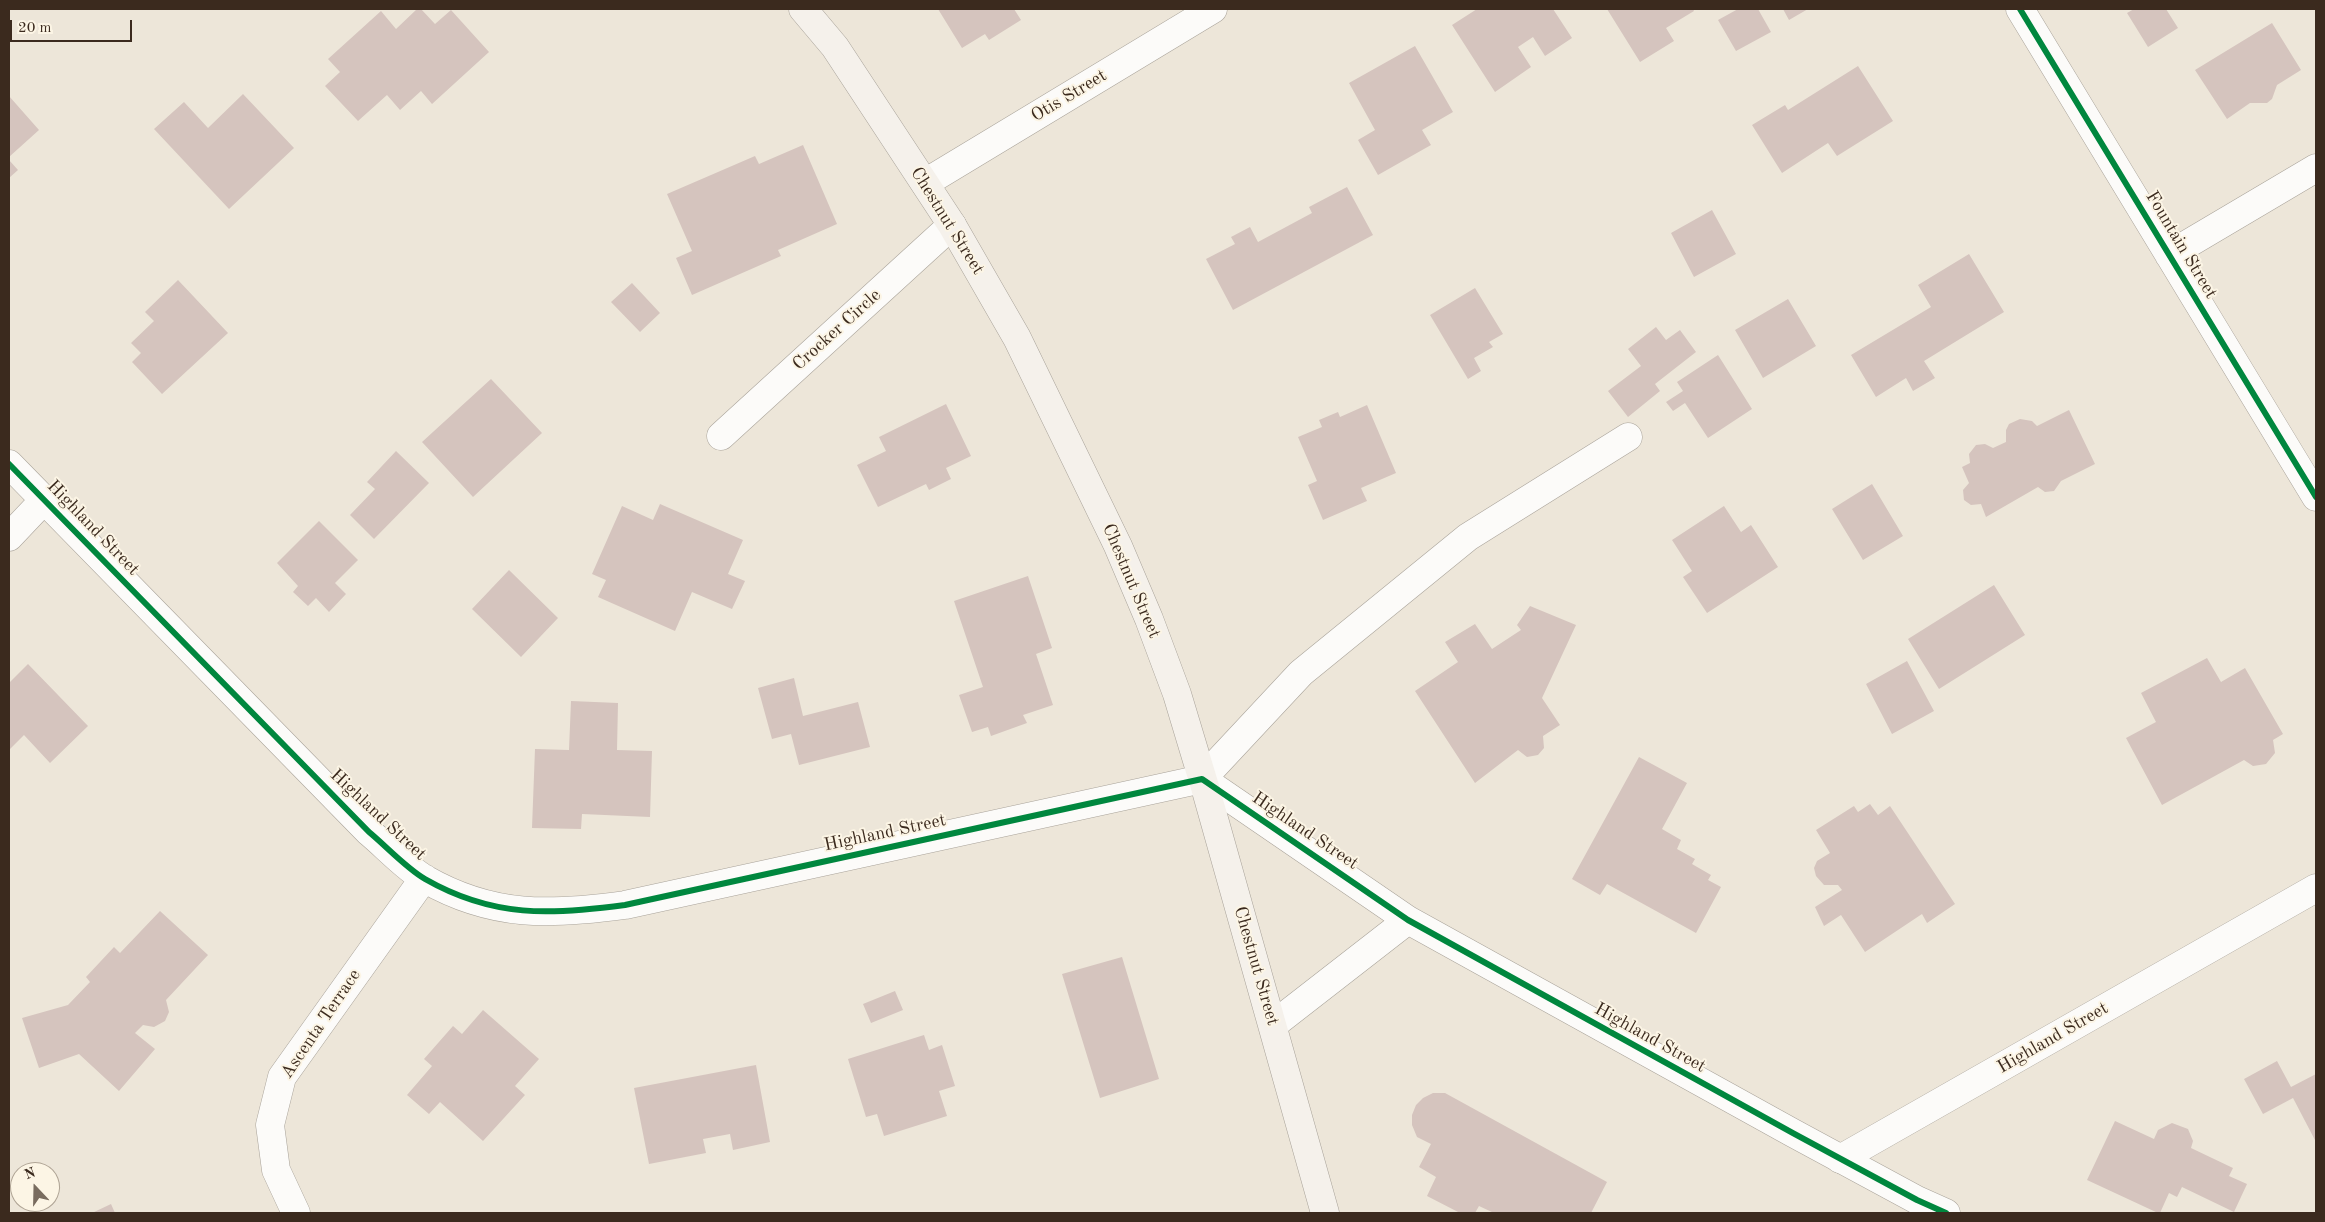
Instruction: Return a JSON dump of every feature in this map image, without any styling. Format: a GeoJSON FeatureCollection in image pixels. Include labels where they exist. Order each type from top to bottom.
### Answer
{"type":"FeatureCollection","features":[{"type":"Feature","properties":{"kind":"main road","name":"Chestnut Street"},"geometry":{"type":"LineString","coordinates":[[803,9],[835,47],[952,225],[1017,338],[1118,546],[1161,652],[1202,779],[1325,1213]]}},
{"type":"Feature","properties":{"kind":"street","name":"Otis Street"},"geometry":{"type":"LineString","coordinates":[[925,183],[1213,9]]}},
{"type":"Feature","properties":{"kind":"street","name":"Fountain Street"},"geometry":{"type":"LineString","coordinates":[[2020,9],[2316,497]]}},
{"type":"Feature","properties":{"kind":"street"},"geometry":{"type":"LineString","coordinates":[[2169,255],[2316,168]]}},
{"type":"Feature","properties":{"kind":"street","name":"Crocker Circle"},"geometry":{"type":"LineString","coordinates":[[721,436],[952,225]]}},
{"type":"Feature","properties":{"kind":"street"},"geometry":{"type":"LineString","coordinates":[[1202,779],[1301,673],[1468,537],[1628,437]]}},
{"type":"Feature","properties":{"kind":"street","name":"Highland Street"},"geometry":{"type":"LineString","coordinates":[[9,464],[370,832],[424,878],[465,898],[515,911],[570,912],[626,904],[1202,779],[1408,920],[1840,1159],[2316,888]]}},
{"type":"Feature","properties":{"kind":"street"},"geometry":{"type":"LineString","coordinates":[[9,537],[44,500]]}},
{"type":"Feature","properties":{"kind":"street","name":"Ascenta Terrace"},"geometry":{"type":"LineString","coordinates":[[296,1213],[276,1170],[270,1125],[282,1076],[424,878]]}},
{"type":"Feature","properties":{"kind":"street"},"geometry":{"type":"LineString","coordinates":[[1272,1025],[1408,920]]}},
{"type":"Feature","properties":{"kind":"street"},"geometry":{"type":"LineString","coordinates":[[1840,1159],[1917,1207],[1946,1213]]}},
{"type":"Feature","properties":{"kind":"building"},"geometry":{"type":"Polygon","coordinates":[[[417,9],[421,9],[435,24],[451,10],[489,52],[432,104],[421,91],[400,110],[387,95],[358,121],[325,86],[340,72],[328,59],[381,11],[396,29],[417,9]]]}},
{"type":"Feature","properties":{"kind":"building"},"geometry":{"type":"Polygon","coordinates":[[[938,9],[1014,9],[1021,20],[989,40],[985,34],[962,48],[938,9]]]}},
{"type":"Feature","properties":{"kind":"building"},"geometry":{"type":"Polygon","coordinates":[[[1477,9],[1553,9],[1572,38],[1545,56],[1533,37],[1518,47],[1531,67],[1495,92],[1452,25],[1477,9]]]}},
{"type":"Feature","properties":{"kind":"building"},"geometry":{"type":"Polygon","coordinates":[[[1607,9],[1693,9],[1694,11],[1666,28],[1674,41],[1640,62],[1607,9]]]}},
{"type":"Feature","properties":{"kind":"building"},"geometry":{"type":"Polygon","coordinates":[[[1738,9],[1758,9],[1771,32],[1736,51],[1718,20],[1738,9]]]}},
{"type":"Feature","properties":{"kind":"building"},"geometry":{"type":"Polygon","coordinates":[[[1783,9],[1808,9],[1789,20],[1783,9]]]}},
{"type":"Feature","properties":{"kind":"building"},"geometry":{"type":"Polygon","coordinates":[[[2134,9],[2166,9],[2178,28],[2148,47],[2127,13],[2134,9]]]}},
{"type":"Feature","properties":{"kind":"building"},"geometry":{"type":"Polygon","coordinates":[[[2272,23],[2301,70],[2277,85],[2272,99],[2267,103],[2250,103],[2227,119],[2195,70],[2272,23]]]}},
{"type":"Feature","properties":{"kind":"building"},"geometry":{"type":"Polygon","coordinates":[[[1415,46],[1453,112],[1422,130],[1431,145],[1378,175],[1358,140],[1375,130],[1349,83],[1415,46]]]}},
{"type":"Feature","properties":{"kind":"building"},"geometry":{"type":"Polygon","coordinates":[[[1858,66],[1893,121],[1837,156],[1828,143],[1782,173],[1752,125],[1785,105],[1788,110],[1858,66]]]}},
{"type":"Feature","properties":{"kind":"building"},"geometry":{"type":"Polygon","coordinates":[[[243,94],[294,148],[229,209],[154,129],[184,102],[208,128],[243,94]]]}},
{"type":"Feature","properties":{"kind":"building"},"geometry":{"type":"Polygon","coordinates":[[[9,96],[39,130],[9,157],[9,96]]]}},
{"type":"Feature","properties":{"kind":"building"},"geometry":{"type":"Polygon","coordinates":[[[803,145],[837,224],[778,250],[781,256],[692,295],[676,258],[692,251],[667,194],[755,156],[759,164],[803,145]]]}},
{"type":"Feature","properties":{"kind":"building"},"geometry":{"type":"Polygon","coordinates":[[[9,160],[18,170],[9,178],[9,160]]]}},
{"type":"Feature","properties":{"kind":"building"},"geometry":{"type":"Polygon","coordinates":[[[1347,187],[1373,235],[1233,310],[1206,259],[1235,244],[1231,237],[1250,227],[1258,242],[1312,213],[1309,207],[1347,187]]]}},
{"type":"Feature","properties":{"kind":"building"},"geometry":{"type":"Polygon","coordinates":[[[1712,210],[1736,254],[1694,277],[1671,233],[1712,210]]]}},
{"type":"Feature","properties":{"kind":"building"},"geometry":{"type":"Polygon","coordinates":[[[1969,254],[2004,312],[1924,361],[1935,378],[1913,391],[1906,378],[1876,397],[1851,355],[1931,307],[1918,285],[1969,254]]]}},
{"type":"Feature","properties":{"kind":"building"},"geometry":{"type":"Polygon","coordinates":[[[178,280],[228,333],[162,394],[132,362],[141,353],[131,343],[154,321],[145,312],[178,280]]]}},
{"type":"Feature","properties":{"kind":"building"},"geometry":{"type":"Polygon","coordinates":[[[632,283],[660,313],[640,332],[611,302],[632,283]]]}},
{"type":"Feature","properties":{"kind":"building"},"geometry":{"type":"Polygon","coordinates":[[[1475,288],[1503,334],[1489,342],[1493,347],[1474,358],[1481,371],[1468,379],[1430,315],[1475,288]]]}},
{"type":"Feature","properties":{"kind":"building"},"geometry":{"type":"Polygon","coordinates":[[[1788,299],[1816,346],[1763,378],[1735,330],[1788,299]]]}},
{"type":"Feature","properties":{"kind":"building"},"geometry":{"type":"Polygon","coordinates":[[[1656,327],[1666,340],[1680,330],[1696,352],[1655,384],[1660,391],[1628,417],[1608,391],[1641,366],[1628,349],[1656,327]]]}},
{"type":"Feature","properties":{"kind":"building"},"geometry":{"type":"Polygon","coordinates":[[[1718,355],[1752,409],[1708,438],[1685,403],[1673,411],[1666,402],[1683,391],[1677,382],[1718,355]]]}},
{"type":"Feature","properties":{"kind":"building"},"geometry":{"type":"Polygon","coordinates":[[[491,379],[542,433],[473,497],[422,442],[491,379]]]}},
{"type":"Feature","properties":{"kind":"building"},"geometry":{"type":"Polygon","coordinates":[[[946,404],[971,456],[946,468],[951,479],[929,490],[926,484],[878,507],[857,465],[886,451],[879,437],[946,404]]]}},
{"type":"Feature","properties":{"kind":"building"},"geometry":{"type":"Polygon","coordinates":[[[1367,405],[1396,473],[1361,488],[1367,501],[1323,520],[1308,485],[1317,481],[1298,437],[1322,427],[1319,420],[1338,412],[1340,417],[1367,405]]]}},
{"type":"Feature","properties":{"kind":"building"},"geometry":{"type":"Polygon","coordinates":[[[2069,410],[2095,464],[2061,481],[2054,491],[2045,492],[2038,487],[1986,517],[1981,504],[1971,505],[1964,500],[1963,490],[1969,483],[1962,467],[1970,463],[1969,454],[1976,445],[1985,444],[1993,448],[2006,442],[2006,430],[2009,424],[2020,419],[2032,421],[2037,426],[2069,410]]]}},
{"type":"Feature","properties":{"kind":"building"},"geometry":{"type":"Polygon","coordinates":[[[396,451],[429,483],[374,539],[350,515],[375,489],[367,482],[396,451]]]}},
{"type":"Feature","properties":{"kind":"building"},"geometry":{"type":"Polygon","coordinates":[[[1872,484],[1903,536],[1863,560],[1832,509],[1872,484]]]}},
{"type":"Feature","properties":{"kind":"building"},"geometry":{"type":"Polygon","coordinates":[[[660,504],[743,540],[728,574],[745,581],[732,609],[692,592],[675,631],[598,597],[606,580],[592,574],[622,506],[653,520],[660,504]]]}},
{"type":"Feature","properties":{"kind":"building"},"geometry":{"type":"Polygon","coordinates":[[[1724,506],[1741,532],[1751,525],[1778,567],[1707,613],[1683,577],[1692,571],[1672,540],[1724,506]]]}},
{"type":"Feature","properties":{"kind":"building"},"geometry":{"type":"Polygon","coordinates":[[[319,521],[358,560],[335,583],[346,594],[329,612],[316,598],[308,606],[293,592],[298,586],[277,563],[319,521]]]}},
{"type":"Feature","properties":{"kind":"building"},"geometry":{"type":"Polygon","coordinates":[[[509,570],[558,618],[521,657],[472,609],[509,570]]]}},
{"type":"Feature","properties":{"kind":"building"},"geometry":{"type":"Polygon","coordinates":[[[1028,576],[1052,648],[1036,654],[1053,705],[1023,715],[1027,723],[991,736],[988,727],[972,732],[959,695],[983,687],[954,601],[1028,576]]]}},
{"type":"Feature","properties":{"kind":"building"},"geometry":{"type":"Polygon","coordinates":[[[1994,585],[2025,635],[1939,689],[1908,639],[1994,585]]]}},
{"type":"Feature","properties":{"kind":"building"},"geometry":{"type":"Polygon","coordinates":[[[1530,606],[1576,625],[1542,698],[1560,725],[1543,736],[1544,748],[1538,755],[1527,757],[1518,750],[1475,783],[1415,691],[1458,662],[1445,642],[1475,624],[1492,649],[1521,630],[1517,625],[1530,606]]]}},
{"type":"Feature","properties":{"kind":"building"},"geometry":{"type":"Polygon","coordinates":[[[2207,658],[2221,682],[2245,668],[2283,734],[2273,740],[2275,753],[2266,764],[2253,766],[2244,760],[2162,805],[2126,738],[2156,722],[2141,693],[2207,658]]]}},
{"type":"Feature","properties":{"kind":"building"},"geometry":{"type":"Polygon","coordinates":[[[1907,661],[1934,711],[1892,734],[1866,684],[1907,661]]]}},
{"type":"Feature","properties":{"kind":"building"},"geometry":{"type":"Polygon","coordinates":[[[28,664],[88,726],[50,763],[24,735],[9,750],[9,683],[28,664]]]}},
{"type":"Feature","properties":{"kind":"building"},"geometry":{"type":"Polygon","coordinates":[[[794,678],[803,716],[858,702],[870,747],[799,765],[791,734],[772,739],[758,688],[794,678]]]}},
{"type":"Feature","properties":{"kind":"building"},"geometry":{"type":"Polygon","coordinates":[[[571,701],[618,703],[617,750],[652,751],[650,817],[582,814],[581,829],[532,828],[535,749],[569,750],[571,701]]]}},
{"type":"Feature","properties":{"kind":"building"},"geometry":{"type":"Polygon","coordinates":[[[1639,757],[1687,783],[1662,829],[1681,840],[1677,849],[1695,859],[1692,864],[1711,875],[1708,880],[1721,887],[1696,933],[1607,884],[1600,895],[1572,879],[1639,757]]]}},
{"type":"Feature","properties":{"kind":"building"},"geometry":{"type":"Polygon","coordinates":[[[1870,804],[1878,815],[1890,806],[1955,904],[1927,923],[1922,914],[1865,952],[1841,915],[1824,926],[1815,907],[1842,890],[1838,885],[1824,885],[1816,876],[1814,868],[1817,861],[1830,853],[1816,830],[1854,806],[1858,812],[1870,804]]]}},
{"type":"Feature","properties":{"kind":"building"},"geometry":{"type":"Polygon","coordinates":[[[160,911],[208,955],[166,1000],[169,1012],[165,1021],[154,1027],[143,1025],[135,1033],[155,1049],[119,1091],[79,1054],[39,1068],[22,1018],[68,1005],[90,982],[86,977],[114,947],[120,953],[160,911]]]}},
{"type":"Feature","properties":{"kind":"building"},"geometry":{"type":"Polygon","coordinates":[[[1122,957],[1159,1079],[1100,1098],[1062,974],[1122,957]]]}},
{"type":"Feature","properties":{"kind":"building"},"geometry":{"type":"Polygon","coordinates":[[[895,991],[903,1010],[871,1023],[863,1004],[895,991]]]}},
{"type":"Feature","properties":{"kind":"building"},"geometry":{"type":"Polygon","coordinates":[[[483,1010],[539,1059],[515,1086],[525,1095],[483,1141],[440,1102],[429,1114],[407,1095],[432,1066],[424,1059],[453,1026],[462,1034],[483,1010]]]}},
{"type":"Feature","properties":{"kind":"building"},"geometry":{"type":"Polygon","coordinates":[[[924,1035],[929,1050],[942,1045],[955,1086],[939,1091],[947,1116],[884,1136],[877,1114],[866,1117],[848,1059],[924,1035]]]}},
{"type":"Feature","properties":{"kind":"building"},"geometry":{"type":"Polygon","coordinates":[[[2277,1061],[2291,1087],[2316,1074],[2316,1142],[2293,1098],[2263,1114],[2244,1079],[2277,1061]]]}},
{"type":"Feature","properties":{"kind":"building"},"geometry":{"type":"Polygon","coordinates":[[[756,1065],[770,1142],[733,1150],[730,1134],[703,1139],[706,1153],[649,1164],[634,1088],[756,1065]]]}},
{"type":"Feature","properties":{"kind":"building"},"geometry":{"type":"Polygon","coordinates":[[[1433,1093],[1445,1093],[1607,1182],[1591,1213],[1494,1213],[1479,1206],[1475,1213],[1460,1213],[1427,1196],[1436,1177],[1419,1167],[1431,1144],[1417,1137],[1412,1125],[1412,1115],[1416,1105],[1423,1098],[1433,1093]]]}},
{"type":"Feature","properties":{"kind":"building"},"geometry":{"type":"Polygon","coordinates":[[[2115,1121],[2154,1139],[2158,1130],[2172,1123],[2188,1129],[2193,1141],[2191,1148],[2233,1168],[2229,1176],[2247,1184],[2234,1212],[2182,1187],[2177,1197],[2169,1193],[2160,1213],[2158,1213],[2087,1180],[2115,1121]]]}},
{"type":"Feature","properties":{"kind":"building"},"geometry":{"type":"Polygon","coordinates":[[[111,1204],[115,1213],[92,1213],[111,1204]]]}},
{"type":"Feature","properties":{"kind":"cycle path"},"geometry":{"type":"LineString","coordinates":[[2020,9],[2316,497]]}},
{"type":"Feature","properties":{"kind":"cycle path"},"geometry":{"type":"LineString","coordinates":[[9,464],[369,832],[403,863],[425,879],[450,892],[499,907],[523,910],[572,911],[625,905],[1202,779],[1408,920],[1793,1133],[1917,1200],[1946,1213]]}}]}
